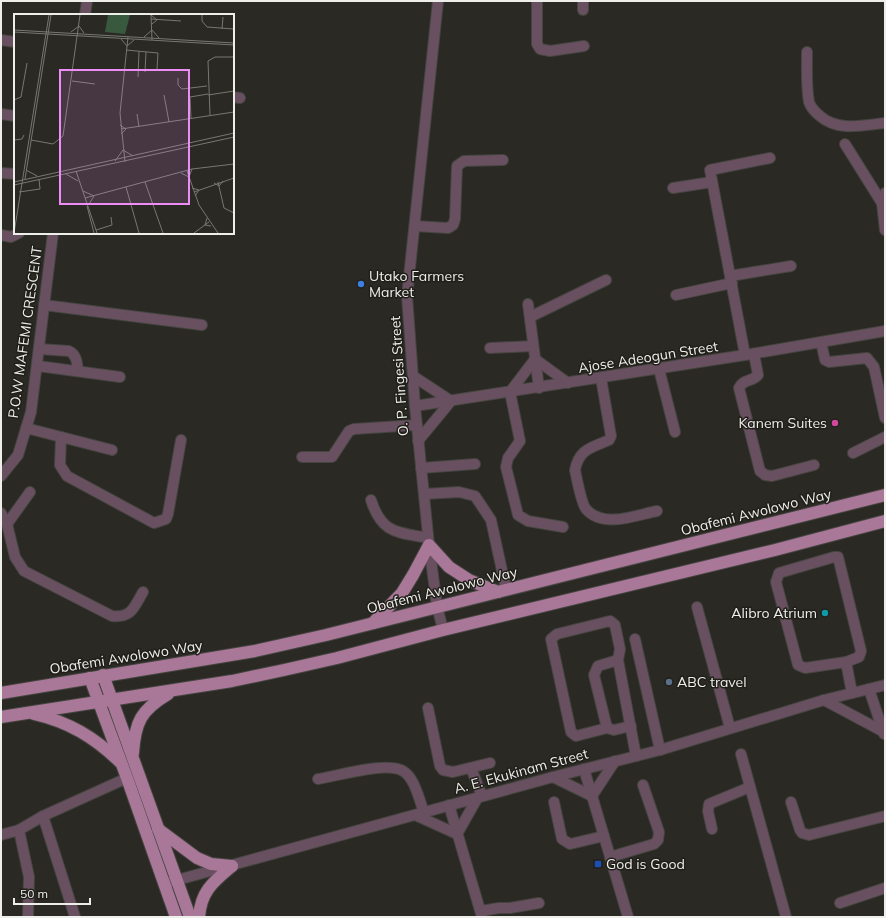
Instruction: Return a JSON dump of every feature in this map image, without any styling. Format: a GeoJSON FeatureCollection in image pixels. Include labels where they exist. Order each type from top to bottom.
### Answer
{"type":"FeatureCollection","features":[{"type":"Feature","properties":{"kind":"main road","name":"Obafemi Awolowo Way"},"geometry":{"type":"LineString","coordinates":[[1,692],[255,651],[885,495]]}},
{"type":"Feature","properties":{"kind":"main road"},"geometry":{"type":"LineString","coordinates":[[1,717],[232,681],[284,670],[337,658],[442,630],[775,550],[885,521]]}},
{"type":"Feature","properties":{"kind":"main road"},"geometry":{"type":"LineString","coordinates":[[373,623],[402,593],[413,575],[428,542],[449,568],[469,580],[502,590]]}},
{"type":"Feature","properties":{"kind":"main road"},"geometry":{"type":"LineString","coordinates":[[104,675],[112,699],[128,762]]}},
{"type":"Feature","properties":{"kind":"main road"},"geometry":{"type":"LineString","coordinates":[[90,678],[98,701],[128,762],[158,829],[171,882],[176,917]]}},
{"type":"Feature","properties":{"kind":"main road"},"geometry":{"type":"LineString","coordinates":[[173,690],[153,703],[142,716],[134,732],[128,762],[127,778],[171,882],[190,917]]}},
{"type":"Feature","properties":{"kind":"main road"},"geometry":{"type":"LineString","coordinates":[[27,712],[57,719],[72,726],[101,743],[128,762]]}},
{"type":"Feature","properties":{"kind":"main road"},"geometry":{"type":"LineString","coordinates":[[158,829],[197,858],[211,864],[232,866]]}},
{"type":"Feature","properties":{"kind":"main road"},"geometry":{"type":"LineString","coordinates":[[199,917],[201,901],[209,885],[232,866]]}},
{"type":"Feature","properties":{"kind":"street"},"geometry":{"type":"LineString","coordinates":[[85,14],[87,1]]}},
{"type":"Feature","properties":{"kind":"street","name":"O. P. Fingesi Street"},"geometry":{"type":"LineString","coordinates":[[438,1],[407,296],[415,406],[428,542],[442,630]]}},
{"type":"Feature","properties":{"kind":"street"},"geometry":{"type":"LineString","coordinates":[[538,1],[537,44],[540,49],[550,51],[584,46]]}},
{"type":"Feature","properties":{"kind":"street"},"geometry":{"type":"LineString","coordinates":[[1,40],[14,42]]}},
{"type":"Feature","properties":{"kind":"street"},"geometry":{"type":"LineString","coordinates":[[807,52],[808,91],[810,104],[814,112],[829,123],[838,126],[885,123]]}},
{"type":"Feature","properties":{"kind":"street"},"geometry":{"type":"LineString","coordinates":[[1,114],[14,116]]}},
{"type":"Feature","properties":{"kind":"street"},"geometry":{"type":"LineString","coordinates":[[845,144],[882,203]]}},
{"type":"Feature","properties":{"kind":"street"},"geometry":{"type":"LineString","coordinates":[[770,158],[710,170],[731,280],[750,355],[757,376],[744,381],[740,388],[760,471],[765,475],[772,476],[814,465]]}},
{"type":"Feature","properties":{"kind":"street"},"geometry":{"type":"LineString","coordinates":[[415,226],[448,228],[453,225],[455,219],[458,166],[460,163],[464,161],[503,160]]}},
{"type":"Feature","properties":{"kind":"street"},"geometry":{"type":"LineString","coordinates":[[1,174],[14,174]]}},
{"type":"Feature","properties":{"kind":"street"},"geometry":{"type":"LineString","coordinates":[[673,188],[712,182]]}},
{"type":"Feature","properties":{"kind":"street"},"geometry":{"type":"LineString","coordinates":[[885,193],[882,203],[885,230]]}},
{"type":"Feature","properties":{"kind":"street"},"geometry":{"type":"LineString","coordinates":[[1,235],[11,237],[17,234]]}},
{"type":"Feature","properties":{"kind":"street","name":"P.O.W MAFEMI CRESCENT"},"geometry":{"type":"LineString","coordinates":[[1,476],[18,455],[31,412],[38,366],[53,234]]}},
{"type":"Feature","properties":{"kind":"street"},"geometry":{"type":"LineString","coordinates":[[676,295],[791,266]]}},
{"type":"Feature","properties":{"kind":"street"},"geometry":{"type":"LineString","coordinates":[[530,317],[606,280]]}},
{"type":"Feature","properties":{"kind":"street"},"geometry":{"type":"LineString","coordinates":[[528,304],[539,388]]}},
{"type":"Feature","properties":{"kind":"street"},"geometry":{"type":"LineString","coordinates":[[44,305],[202,325]]}},
{"type":"Feature","properties":{"kind":"street","name":"Ajose Adeogun Street"},"geometry":{"type":"LineString","coordinates":[[415,406],[750,355],[885,331]]}},
{"type":"Feature","properties":{"kind":"street"},"geometry":{"type":"LineString","coordinates":[[821,342],[825,360],[829,362],[867,358],[872,362],[885,418]]}},
{"type":"Feature","properties":{"kind":"street"},"geometry":{"type":"LineString","coordinates":[[490,348],[533,346]]}},
{"type":"Feature","properties":{"kind":"street"},"geometry":{"type":"LineString","coordinates":[[39,349],[69,351],[73,353],[76,356],[78,371]]}},
{"type":"Feature","properties":{"kind":"street"},"geometry":{"type":"LineString","coordinates":[[535,359],[568,383]]}},
{"type":"Feature","properties":{"kind":"street"},"geometry":{"type":"LineString","coordinates":[[535,359],[510,392],[520,441],[508,458],[506,467],[518,515],[528,521],[564,526]]}},
{"type":"Feature","properties":{"kind":"street"},"geometry":{"type":"LineString","coordinates":[[38,366],[120,377]]}},
{"type":"Feature","properties":{"kind":"street"},"geometry":{"type":"LineString","coordinates":[[659,369],[674,432]]}},
{"type":"Feature","properties":{"kind":"street"},"geometry":{"type":"LineString","coordinates":[[413,376],[452,401],[418,441]]}},
{"type":"Feature","properties":{"kind":"street"},"geometry":{"type":"LineString","coordinates":[[601,378],[611,436],[609,440],[586,450],[576,465],[575,470],[586,509],[600,520],[619,519],[657,511]]}},
{"type":"Feature","properties":{"kind":"street"},"geometry":{"type":"LineString","coordinates":[[302,458],[332,457],[349,431],[354,429],[417,425]]}},
{"type":"Feature","properties":{"kind":"street"},"geometry":{"type":"LineString","coordinates":[[26,428],[112,450]]}},
{"type":"Feature","properties":{"kind":"street"},"geometry":{"type":"LineString","coordinates":[[61,437],[60,466],[67,476],[154,523],[166,519],[168,514],[181,440]]}},
{"type":"Feature","properties":{"kind":"street"},"geometry":{"type":"LineString","coordinates":[[853,453],[885,437]]}},
{"type":"Feature","properties":{"kind":"street"},"geometry":{"type":"LineString","coordinates":[[421,468],[475,464]]}},
{"type":"Feature","properties":{"kind":"street"},"geometry":{"type":"LineString","coordinates":[[7,524],[30,492]]}},
{"type":"Feature","properties":{"kind":"street"},"geometry":{"type":"LineString","coordinates":[[424,494],[460,492],[475,496],[491,520],[502,590]]}},
{"type":"Feature","properties":{"kind":"street"},"geometry":{"type":"LineString","coordinates":[[371,500],[378,518],[394,532],[428,542]]}},
{"type":"Feature","properties":{"kind":"street"},"geometry":{"type":"LineString","coordinates":[[1,513],[7,524],[15,557],[24,571],[112,616],[121,617],[131,613],[143,592]]}},
{"type":"Feature","properties":{"kind":"street"},"geometry":{"type":"LineString","coordinates":[[834,557],[838,558],[861,651],[859,657],[846,662],[805,668],[798,665],[776,582],[779,573],[834,557]]}},
{"type":"Feature","properties":{"kind":"street"},"geometry":{"type":"LineString","coordinates":[[697,607],[730,728]]}},
{"type":"Feature","properties":{"kind":"street"},"geometry":{"type":"LineString","coordinates":[[631,726],[614,730],[607,728],[576,736],[571,732],[551,639],[557,634],[610,621],[615,625],[620,649],[618,660],[631,726],[636,756]]}},
{"type":"Feature","properties":{"kind":"street"},"geometry":{"type":"LineString","coordinates":[[635,639],[660,750]]}},
{"type":"Feature","properties":{"kind":"street"},"geometry":{"type":"LineString","coordinates":[[607,728],[594,675],[598,666],[618,660]]}},
{"type":"Feature","properties":{"kind":"street"},"geometry":{"type":"LineString","coordinates":[[846,662],[852,693]]}},
{"type":"Feature","properties":{"kind":"street","name":"A. E. Ekukinam Street"},"geometry":{"type":"LineString","coordinates":[[171,882],[449,805],[660,750],[824,700],[885,685]]}},
{"type":"Feature","properties":{"kind":"street"},"geometry":{"type":"LineString","coordinates":[[869,689],[885,732]]}},
{"type":"Feature","properties":{"kind":"street"},"geometry":{"type":"LineString","coordinates":[[824,700],[885,732]]}},
{"type":"Feature","properties":{"kind":"street"},"geometry":{"type":"LineString","coordinates":[[428,708],[440,766],[443,770],[453,772],[490,763]]}},
{"type":"Feature","properties":{"kind":"street"},"geometry":{"type":"LineString","coordinates":[[741,754],[786,917]]}},
{"type":"Feature","properties":{"kind":"street"},"geometry":{"type":"LineString","coordinates":[[592,796],[615,761]]}},
{"type":"Feature","properties":{"kind":"street"},"geometry":{"type":"LineString","coordinates":[[318,779],[380,768],[395,767],[404,771],[412,782],[420,813],[458,834]]}},
{"type":"Feature","properties":{"kind":"street"},"geometry":{"type":"LineString","coordinates":[[458,834],[480,797],[471,768]]}},
{"type":"Feature","properties":{"kind":"street"},"geometry":{"type":"LineString","coordinates":[[584,769],[628,917]]}},
{"type":"Feature","properties":{"kind":"street"},"geometry":{"type":"LineString","coordinates":[[553,777],[592,796]]}},
{"type":"Feature","properties":{"kind":"street"},"geometry":{"type":"LineString","coordinates":[[1,834],[19,830],[43,816],[127,778]]}},
{"type":"Feature","properties":{"kind":"street"},"geometry":{"type":"LineString","coordinates":[[610,857],[654,844],[658,840],[659,832],[643,785]]}},
{"type":"Feature","properties":{"kind":"street"},"geometry":{"type":"LineString","coordinates":[[712,829],[708,811],[709,804],[750,787]]}},
{"type":"Feature","properties":{"kind":"street"},"geometry":{"type":"LineString","coordinates":[[554,802],[562,839],[565,842],[570,844],[604,836]]}},
{"type":"Feature","properties":{"kind":"street"},"geometry":{"type":"LineString","coordinates":[[791,802],[800,830],[802,833],[809,835],[885,816]]}},
{"type":"Feature","properties":{"kind":"street"},"geometry":{"type":"LineString","coordinates":[[449,805],[482,914],[499,908],[510,908],[539,902]]}},
{"type":"Feature","properties":{"kind":"street"},"geometry":{"type":"LineString","coordinates":[[43,816],[75,917]]}},
{"type":"Feature","properties":{"kind":"street"},"geometry":{"type":"LineString","coordinates":[[19,830],[28,877],[28,917]]}},
{"type":"Feature","properties":{"kind":"street"},"geometry":{"type":"LineString","coordinates":[[840,902],[885,888]]}},
{"type":"Feature","properties":{"kind":"place","name":"Utako Farmers Market"},"geometry":{"type":"Point","coordinates":[361,284]}},
{"type":"Feature","properties":{"kind":"place","name":"Kanem Suites"},"geometry":{"type":"Point","coordinates":[835,423]}},
{"type":"Feature","properties":{"kind":"place","name":"Alibro Atrium"},"geometry":{"type":"Point","coordinates":[825,613]}},
{"type":"Feature","properties":{"kind":"place","name":"ABC travel"},"geometry":{"type":"Point","coordinates":[669,682]}},
{"type":"Feature","properties":{"kind":"place","name":"God is Good"},"geometry":{"type":"Point","coordinates":[598,864]}}]}
